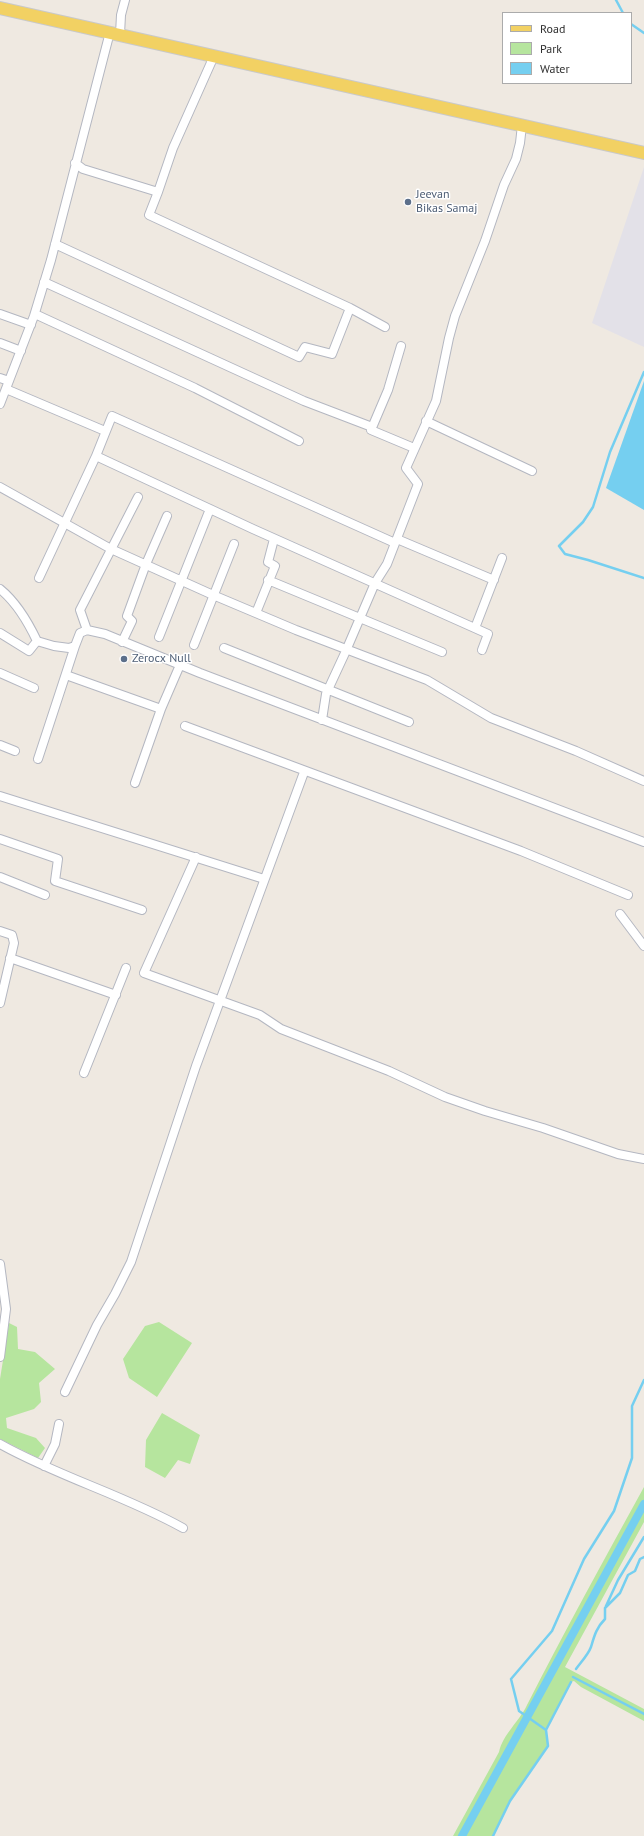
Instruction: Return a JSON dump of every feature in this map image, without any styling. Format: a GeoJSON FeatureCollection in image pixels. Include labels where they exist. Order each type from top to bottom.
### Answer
{"type":"FeatureCollection","features":[{"type":"Feature","properties":{"kind":"main road"},"geometry":{"type":"LineString","coordinates":[[0,8],[644,152]]}},
{"type":"Feature","properties":{"kind":"street"},"geometry":{"type":"LineString","coordinates":[[1,401],[35,314],[55,244],[75,163],[125,0]]}},
{"type":"Feature","properties":{"kind":"street"},"geometry":{"type":"LineString","coordinates":[[214,56],[173,148],[149,215],[350,308],[385,327]]}},
{"type":"Feature","properties":{"kind":"street"},"geometry":{"type":"LineString","coordinates":[[322,720],[328,689],[374,583],[387,564],[418,484],[406,468],[436,401],[444,358],[456,316],[516,159],[522,125]]}},
{"type":"Feature","properties":{"kind":"street"},"geometry":{"type":"LineString","coordinates":[[75,163],[82,169],[158,192]]}},
{"type":"Feature","properties":{"kind":"street"},"geometry":{"type":"LineString","coordinates":[[55,244],[299,357],[305,347],[332,354],[350,308]]}},
{"type":"Feature","properties":{"kind":"street"},"geometry":{"type":"LineString","coordinates":[[44,282],[304,401],[372,426]]}},
{"type":"Feature","properties":{"kind":"street"},"geometry":{"type":"LineString","coordinates":[[0,314],[31,325]]}},
{"type":"Feature","properties":{"kind":"street"},"geometry":{"type":"LineString","coordinates":[[35,314],[195,388],[298,441]]}},
{"type":"Feature","properties":{"kind":"street"},"geometry":{"type":"LineString","coordinates":[[0,343],[21,351]]}},
{"type":"Feature","properties":{"kind":"street"},"geometry":{"type":"LineString","coordinates":[[401,346],[388,390],[371,430],[414,448]]}},
{"type":"Feature","properties":{"kind":"street"},"geometry":{"type":"LineString","coordinates":[[0,378],[7,385],[105,432]]}},
{"type":"Feature","properties":{"kind":"street"},"geometry":{"type":"LineString","coordinates":[[39,578],[96,456],[112,416],[396,541],[494,580]]}},
{"type":"Feature","properties":{"kind":"street"},"geometry":{"type":"LineString","coordinates":[[426,421],[532,471]]}},
{"type":"Feature","properties":{"kind":"street"},"geometry":{"type":"LineString","coordinates":[[96,456],[274,539],[488,634],[482,650]]}},
{"type":"Feature","properties":{"kind":"street"},"geometry":{"type":"LineString","coordinates":[[0,487],[111,549],[256,613],[346,650],[427,680],[491,718],[576,751],[644,781]]}},
{"type":"Feature","properties":{"kind":"street"},"geometry":{"type":"LineString","coordinates":[[87,630],[80,610],[138,497]]}},
{"type":"Feature","properties":{"kind":"street"},"geometry":{"type":"LineString","coordinates":[[159,637],[180,580],[210,509]]}},
{"type":"Feature","properties":{"kind":"street"},"geometry":{"type":"LineString","coordinates":[[122,642],[132,621],[127,616],[146,564],[168,516]]}},
{"type":"Feature","properties":{"kind":"street"},"geometry":{"type":"LineString","coordinates":[[256,613],[268,580],[275,566],[268,562],[274,539]]}},
{"type":"Feature","properties":{"kind":"street"},"geometry":{"type":"LineString","coordinates":[[194,645],[234,544]]}},
{"type":"Feature","properties":{"kind":"street"},"geometry":{"type":"LineString","coordinates":[[475,628],[502,558]]}},
{"type":"Feature","properties":{"kind":"street"},"geometry":{"type":"LineString","coordinates":[[268,580],[358,619],[442,652]]}},
{"type":"Feature","properties":{"kind":"street"},"geometry":{"type":"LineString","coordinates":[[0,589],[8,595],[28,622],[37,640],[54,646],[68,648],[75,646]]}},
{"type":"Feature","properties":{"kind":"street"},"geometry":{"type":"LineString","coordinates":[[38,759],[75,646],[80,633],[87,630],[105,634],[322,720],[644,842]]}},
{"type":"Feature","properties":{"kind":"street"},"geometry":{"type":"LineString","coordinates":[[0,633],[29,651],[37,640]]}},
{"type":"Feature","properties":{"kind":"street"},"geometry":{"type":"LineString","coordinates":[[224,648],[409,722]]}},
{"type":"Feature","properties":{"kind":"street"},"geometry":{"type":"LineString","coordinates":[[135,783],[161,709],[180,665]]}},
{"type":"Feature","properties":{"kind":"street"},"geometry":{"type":"LineString","coordinates":[[0,673],[34,688]]}},
{"type":"Feature","properties":{"kind":"street"},"geometry":{"type":"LineString","coordinates":[[66,675],[161,709]]}},
{"type":"Feature","properties":{"kind":"street"},"geometry":{"type":"LineString","coordinates":[[185,726],[521,851],[628,896]]}},
{"type":"Feature","properties":{"kind":"street"},"geometry":{"type":"LineString","coordinates":[[0,745],[14,752]]}},
{"type":"Feature","properties":{"kind":"street"},"geometry":{"type":"LineString","coordinates":[[65,1392],[97,1325],[131,1262],[193,1074],[302,775]]}},
{"type":"Feature","properties":{"kind":"street"},"geometry":{"type":"LineString","coordinates":[[0,796],[264,879]]}},
{"type":"Feature","properties":{"kind":"street"},"geometry":{"type":"LineString","coordinates":[[0,839],[58,859],[55,881],[142,910]]}},
{"type":"Feature","properties":{"kind":"street"},"geometry":{"type":"LineString","coordinates":[[196,857],[144,973],[260,1015],[281,1029],[389,1071],[445,1097],[618,1154],[644,1159]]}},
{"type":"Feature","properties":{"kind":"street"},"geometry":{"type":"LineString","coordinates":[[0,877],[45,895]]}},
{"type":"Feature","properties":{"kind":"street"},"geometry":{"type":"LineString","coordinates":[[620,914],[644,946]]}},
{"type":"Feature","properties":{"kind":"street"},"geometry":{"type":"LineString","coordinates":[[0,931],[12,935],[14,942],[0,1003]]}},
{"type":"Feature","properties":{"kind":"street"},"geometry":{"type":"LineString","coordinates":[[10,958],[116,995]]}},
{"type":"Feature","properties":{"kind":"street"},"geometry":{"type":"LineString","coordinates":[[84,1073],[126,968]]}},
{"type":"Feature","properties":{"kind":"street"},"geometry":{"type":"LineString","coordinates":[[0,1264],[6,1309],[0,1357]]}},
{"type":"Feature","properties":{"kind":"street"},"geometry":{"type":"LineString","coordinates":[[44,1466],[55,1444],[59,1424]]}},
{"type":"Feature","properties":{"kind":"street"},"geometry":{"type":"LineString","coordinates":[[0,1444],[44,1466],[159,1514],[183,1528]]}},
{"type":"Feature","properties":{"kind":"shaded area"},"geometry":{"type":"Polygon","coordinates":[[[644,167],[644,347],[592,323],[644,167]]]}},
{"type":"Feature","properties":{"kind":"green space"},"geometry":{"type":"Polygon","coordinates":[[[159,1322],[192,1343],[157,1397],[129,1378],[123,1359],[145,1326],[159,1322]]]}},
{"type":"Feature","properties":{"kind":"green space"},"geometry":{"type":"Polygon","coordinates":[[[9,1323],[17,1327],[18,1349],[35,1352],[55,1369],[39,1383],[41,1402],[34,1409],[6,1418],[7,1428],[36,1438],[45,1448],[38,1458],[0,1439],[0,1379],[9,1323]]]}},
{"type":"Feature","properties":{"kind":"green space"},"geometry":{"type":"Polygon","coordinates":[[[162,1413],[200,1435],[190,1464],[178,1460],[165,1478],[145,1467],[146,1440],[162,1413]]]}},
{"type":"Feature","properties":{"kind":"green space"},"geometry":{"type":"Polygon","coordinates":[[[644,1487],[644,1522],[565,1667],[644,1709],[644,1721],[581,1687],[574,1681],[571,1682],[546,1730],[548,1746],[510,1801],[493,1836],[453,1836],[499,1752],[504,1739],[524,1711],[644,1487]]]}},
{"type":"Feature","properties":{"kind":"water"},"geometry":{"type":"Polygon","coordinates":[[[644,381],[644,510],[606,488],[644,381]]]}},
{"type":"Feature","properties":{"kind":"waterway"},"geometry":{"type":"LineString","coordinates":[[616,0],[622,12]]}},
{"type":"Feature","properties":{"kind":"waterway"},"geometry":{"type":"LineString","coordinates":[[632,25],[644,33]]}},
{"type":"Feature","properties":{"kind":"waterway"},"geometry":{"type":"LineString","coordinates":[[644,372],[610,452],[593,507],[583,522],[559,546],[565,554],[644,578]]}},
{"type":"Feature","properties":{"kind":"waterway"},"geometry":{"type":"LineString","coordinates":[[493,1836],[510,1801],[548,1746],[546,1730],[519,1711],[511,1679],[552,1631],[584,1559],[614,1511],[632,1458],[632,1406],[644,1380]]}},
{"type":"Feature","properties":{"kind":"waterway"},"geometry":{"type":"LineString","coordinates":[[462,1836],[644,1504]]}},
{"type":"Feature","properties":{"kind":"waterway"},"geometry":{"type":"LineString","coordinates":[[606,1606],[618,1580],[644,1537]]}},
{"type":"Feature","properties":{"kind":"waterway"},"geometry":{"type":"LineString","coordinates":[[576,1669],[588,1653],[597,1629],[605,1619],[605,1608],[620,1593],[628,1575],[635,1571],[640,1559],[644,1557]]}},
{"type":"Feature","properties":{"kind":"waterway"},"geometry":{"type":"LineString","coordinates":[[573,1677],[644,1714]]}},
{"type":"Feature","properties":{"kind":"waterway"},"geometry":{"type":"LineString","coordinates":[[546,1730],[571,1682]]}},
{"type":"Feature","properties":{"kind":"place","name":"Jeevan Bikas Samaj"},"geometry":{"type":"Point","coordinates":[408,202]}},
{"type":"Feature","properties":{"kind":"place","name":"Zerocx Null"},"geometry":{"type":"Point","coordinates":[124,659]}}]}
